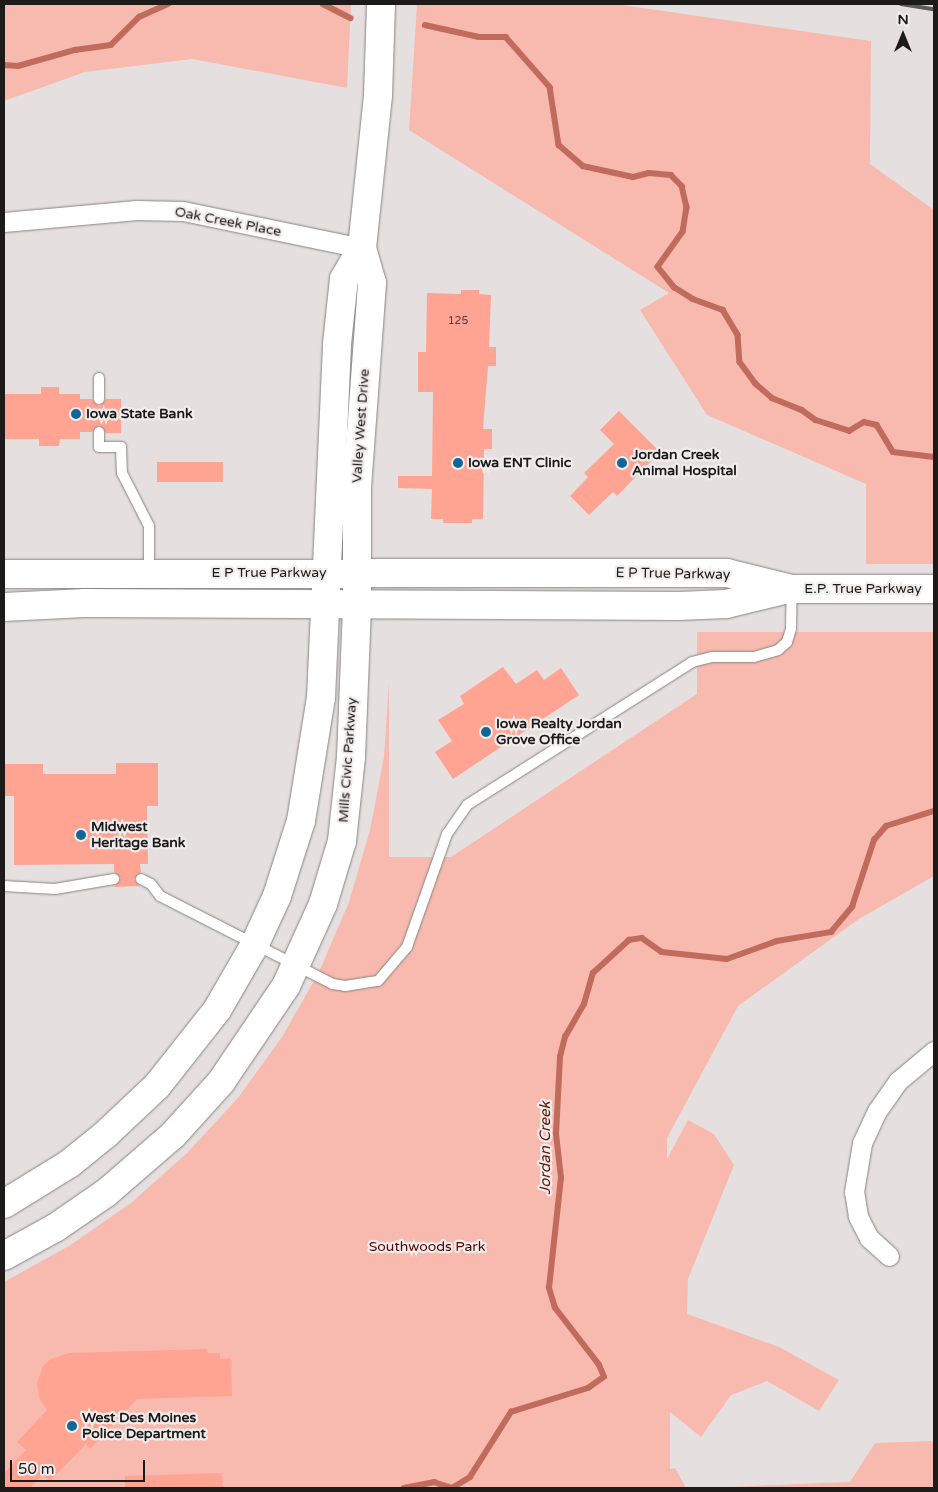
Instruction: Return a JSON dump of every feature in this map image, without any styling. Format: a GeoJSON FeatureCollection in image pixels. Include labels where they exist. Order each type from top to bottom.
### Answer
{"type":"FeatureCollection","features":[{"type":"Feature","properties":{"kind":"main road","name":"Valley West Drive"},"geometry":{"type":"LineString","coordinates":[[357,606],[357,488],[372,283],[362,248],[378,95],[381,4]]}},
{"type":"Feature","properties":{"kind":"main road","name":"Valley West Drive"},"geometry":{"type":"LineString","coordinates":[[326,603],[335,386],[342,298],[344,279],[362,248]]}},
{"type":"Feature","properties":{"kind":"main road","name":"E P True Parkway"},"geometry":{"type":"LineString","coordinates":[[4,574],[357,572],[728,573],[792,588]]}},
{"type":"Feature","properties":{"kind":"main road","name":"E P True Parkway"},"geometry":{"type":"LineString","coordinates":[[4,607],[85,603],[326,603],[357,606],[679,606],[726,604],[792,588]]}},
{"type":"Feature","properties":{"kind":"main road","name":"E.P. True Parkway"},"geometry":{"type":"LineString","coordinates":[[792,588],[934,589]]}},
{"type":"Feature","properties":{"kind":"main road"},"geometry":{"type":"LineString","coordinates":[[4,1204],[76,1158],[106,1134],[157,1086],[217,1010],[254,946],[277,896],[301,821],[321,698],[326,603]]}},
{"type":"Feature","properties":{"kind":"main road","name":"Mills Civic Parkway"},"geometry":{"type":"LineString","coordinates":[[4,1256],[55,1228],[106,1193],[173,1135],[221,1082],[249,1045],[296,965],[323,904],[342,841],[351,756],[357,606]]}},
{"type":"Feature","properties":{"kind":"street","name":"Oak Creek Place"},"geometry":{"type":"LineString","coordinates":[[4,222],[136,210],[183,211],[362,248]]}},
{"type":"Feature","properties":{"kind":"street"},"geometry":{"type":"LineString","coordinates":[[889,1256],[869,1238],[858,1216],[854,1192],[860,1151],[877,1110],[898,1082],[934,1050]]}},
{"type":"Feature","properties":{"kind":"lane"},"geometry":{"type":"LineString","coordinates":[[99,378],[99,399]]}},
{"type":"Feature","properties":{"kind":"lane"},"geometry":{"type":"LineString","coordinates":[[99,432],[99,447],[121,447],[122,474],[149,526],[150,574]]}},
{"type":"Feature","properties":{"kind":"lane"},"geometry":{"type":"LineString","coordinates":[[141,879],[151,884],[160,896],[254,946],[345,986],[378,980],[407,947],[447,834],[467,805],[692,662],[712,657],[754,657],[778,650],[787,642],[791,629],[792,588]]}},
{"type":"Feature","properties":{"kind":"lane"},"geometry":{"type":"LineString","coordinates":[[4,886],[55,889],[114,879]]}},
{"type":"Feature","properties":{"kind":"green space"},"geometry":{"type":"Polygon","coordinates":[[[4,4],[351,4],[347,88],[192,59],[85,72],[4,101],[4,4]]]}},
{"type":"Feature","properties":{"kind":"green space"},"geometry":{"type":"Polygon","coordinates":[[[417,4],[615,4],[871,41],[870,164],[934,210],[934,564],[866,564],[866,484],[707,415],[640,310],[669,293],[409,130],[417,4]]]}},
{"type":"Feature","properties":{"kind":"green space","name":"Southwoods Park"},"geometry":{"type":"Polygon","coordinates":[[[697,632],[934,632],[934,876],[859,919],[738,1006],[667,1138],[667,1159],[688,1120],[714,1134],[734,1165],[688,1279],[687,1314],[779,1347],[839,1380],[819,1411],[767,1381],[731,1395],[701,1437],[670,1412],[670,1469],[675,1468],[686,1488],[4,1488],[4,1282],[69,1246],[131,1203],[187,1153],[238,1098],[282,1037],[319,972],[349,902],[370,830],[384,757],[389,681],[389,857],[451,857],[697,694],[697,632]]]}},
{"type":"Feature","properties":{"kind":"green space"},"geometry":{"type":"Polygon","coordinates":[[[931,1441],[934,1443],[934,1488],[703,1488],[850,1482],[875,1443],[931,1441]]]}},
{"type":"Feature","properties":{"kind":"building"},"geometry":{"type":"Polygon","coordinates":[[[461,290],[479,290],[479,294],[491,295],[489,347],[496,347],[496,366],[488,366],[483,429],[492,429],[492,449],[484,449],[483,519],[472,519],[472,523],[443,523],[443,519],[431,519],[432,489],[398,488],[398,476],[432,476],[433,392],[418,392],[418,352],[426,352],[427,293],[461,294],[461,290]]]}},
{"type":"Feature","properties":{"kind":"building"},"geometry":{"type":"Polygon","coordinates":[[[41,387],[59,387],[59,394],[80,394],[80,399],[92,399],[99,406],[106,399],[121,399],[121,433],[106,433],[99,425],[92,432],[80,432],[80,439],[60,439],[59,446],[39,446],[39,439],[4,439],[4,394],[41,394],[41,387]]]}},
{"type":"Feature","properties":{"kind":"building","name":"Jordan Creek Animal Hospital"},"geometry":{"type":"Polygon","coordinates":[[[619,411],[660,452],[617,496],[613,492],[589,515],[570,496],[588,477],[584,473],[614,444],[600,430],[619,411]]]}},
{"type":"Feature","properties":{"kind":"building"},"geometry":{"type":"Polygon","coordinates":[[[157,462],[223,462],[223,482],[157,482],[157,462]]]}},
{"type":"Feature","properties":{"kind":"building","name":"Iowa Realty Jordan Grove Office"},"geometry":{"type":"Polygon","coordinates":[[[503,667],[516,684],[537,670],[544,680],[561,668],[579,695],[453,779],[435,752],[452,741],[438,720],[464,704],[460,696],[503,667]]]}},
{"type":"Feature","properties":{"kind":"building","name":"Midwest Heritage Bank"},"geometry":{"type":"Polygon","coordinates":[[[116,763],[158,763],[158,806],[147,806],[148,864],[140,864],[141,872],[134,879],[140,886],[114,887],[121,878],[114,872],[114,864],[14,865],[14,796],[4,796],[4,764],[43,764],[43,774],[116,774],[116,763]]]}},
{"type":"Feature","properties":{"kind":"building","name":"West Des Moines Police Department"},"geometry":{"type":"Polygon","coordinates":[[[207,1349],[208,1353],[220,1353],[220,1359],[231,1358],[232,1396],[137,1399],[90,1449],[86,1444],[50,1481],[43,1474],[30,1488],[4,1488],[4,1473],[26,1450],[17,1442],[47,1410],[39,1398],[37,1383],[43,1366],[51,1359],[69,1353],[207,1349]]]}},
{"type":"Feature","properties":{"kind":"building"},"geometry":{"type":"Polygon","coordinates":[[[222,1473],[223,1488],[125,1488],[125,1476],[222,1473]]]}},
{"type":"Feature","properties":{"kind":"waterway","name":"Jordan Creek"},"geometry":{"type":"LineString","coordinates":[[4,65],[18,66],[75,50],[111,45],[139,17],[168,4]]}},
{"type":"Feature","properties":{"kind":"waterway","name":"Jordan Creek"},"geometry":{"type":"LineString","coordinates":[[323,4],[351,18]]}},
{"type":"Feature","properties":{"kind":"waterway","name":"Jordan Creek"},"geometry":{"type":"LineString","coordinates":[[425,25],[479,37],[506,37],[550,87],[559,145],[583,166],[633,177],[649,173],[671,175],[682,186],[687,207],[683,232],[658,267],[674,287],[693,299],[723,310],[738,335],[740,362],[755,383],[772,398],[802,410],[816,420],[849,431],[864,422],[877,425],[893,452],[934,457]]}},
{"type":"Feature","properties":{"kind":"waterway","name":"Jordan Creek"},"geometry":{"type":"LineString","coordinates":[[404,1488],[434,1482],[452,1488],[470,1477],[511,1412],[588,1388],[604,1377],[599,1365],[555,1308],[549,1288],[561,1178],[556,1134],[560,1057],[565,1037],[584,1004],[593,973],[629,940],[642,938],[662,952],[727,959],[777,941],[831,932],[852,907],[874,840],[886,826],[934,811]]}},
{"type":"Feature","properties":{"kind":"railway"},"geometry":{"type":"LineString","coordinates":[[901,4],[934,9]]}},
{"type":"Feature","properties":{"kind":"place","name":"Iowa State Bank"},"geometry":{"type":"Point","coordinates":[76,414]}},
{"type":"Feature","properties":{"kind":"place","name":"Iowa ENT Clinic"},"geometry":{"type":"Point","coordinates":[458,463]}},
{"type":"Feature","properties":{"kind":"place","name":"Jordan Creek Animal Hospital"},"geometry":{"type":"Point","coordinates":[622,463]}},
{"type":"Feature","properties":{"kind":"place","name":"Iowa Realty Jordan Grove Office"},"geometry":{"type":"Point","coordinates":[486,732]}},
{"type":"Feature","properties":{"kind":"place","name":"Midwest Heritage Bank"},"geometry":{"type":"Point","coordinates":[81,835]}},
{"type":"Feature","properties":{"kind":"place","name":"West Des Moines Police Department"},"geometry":{"type":"Point","coordinates":[72,1426]}}]}
